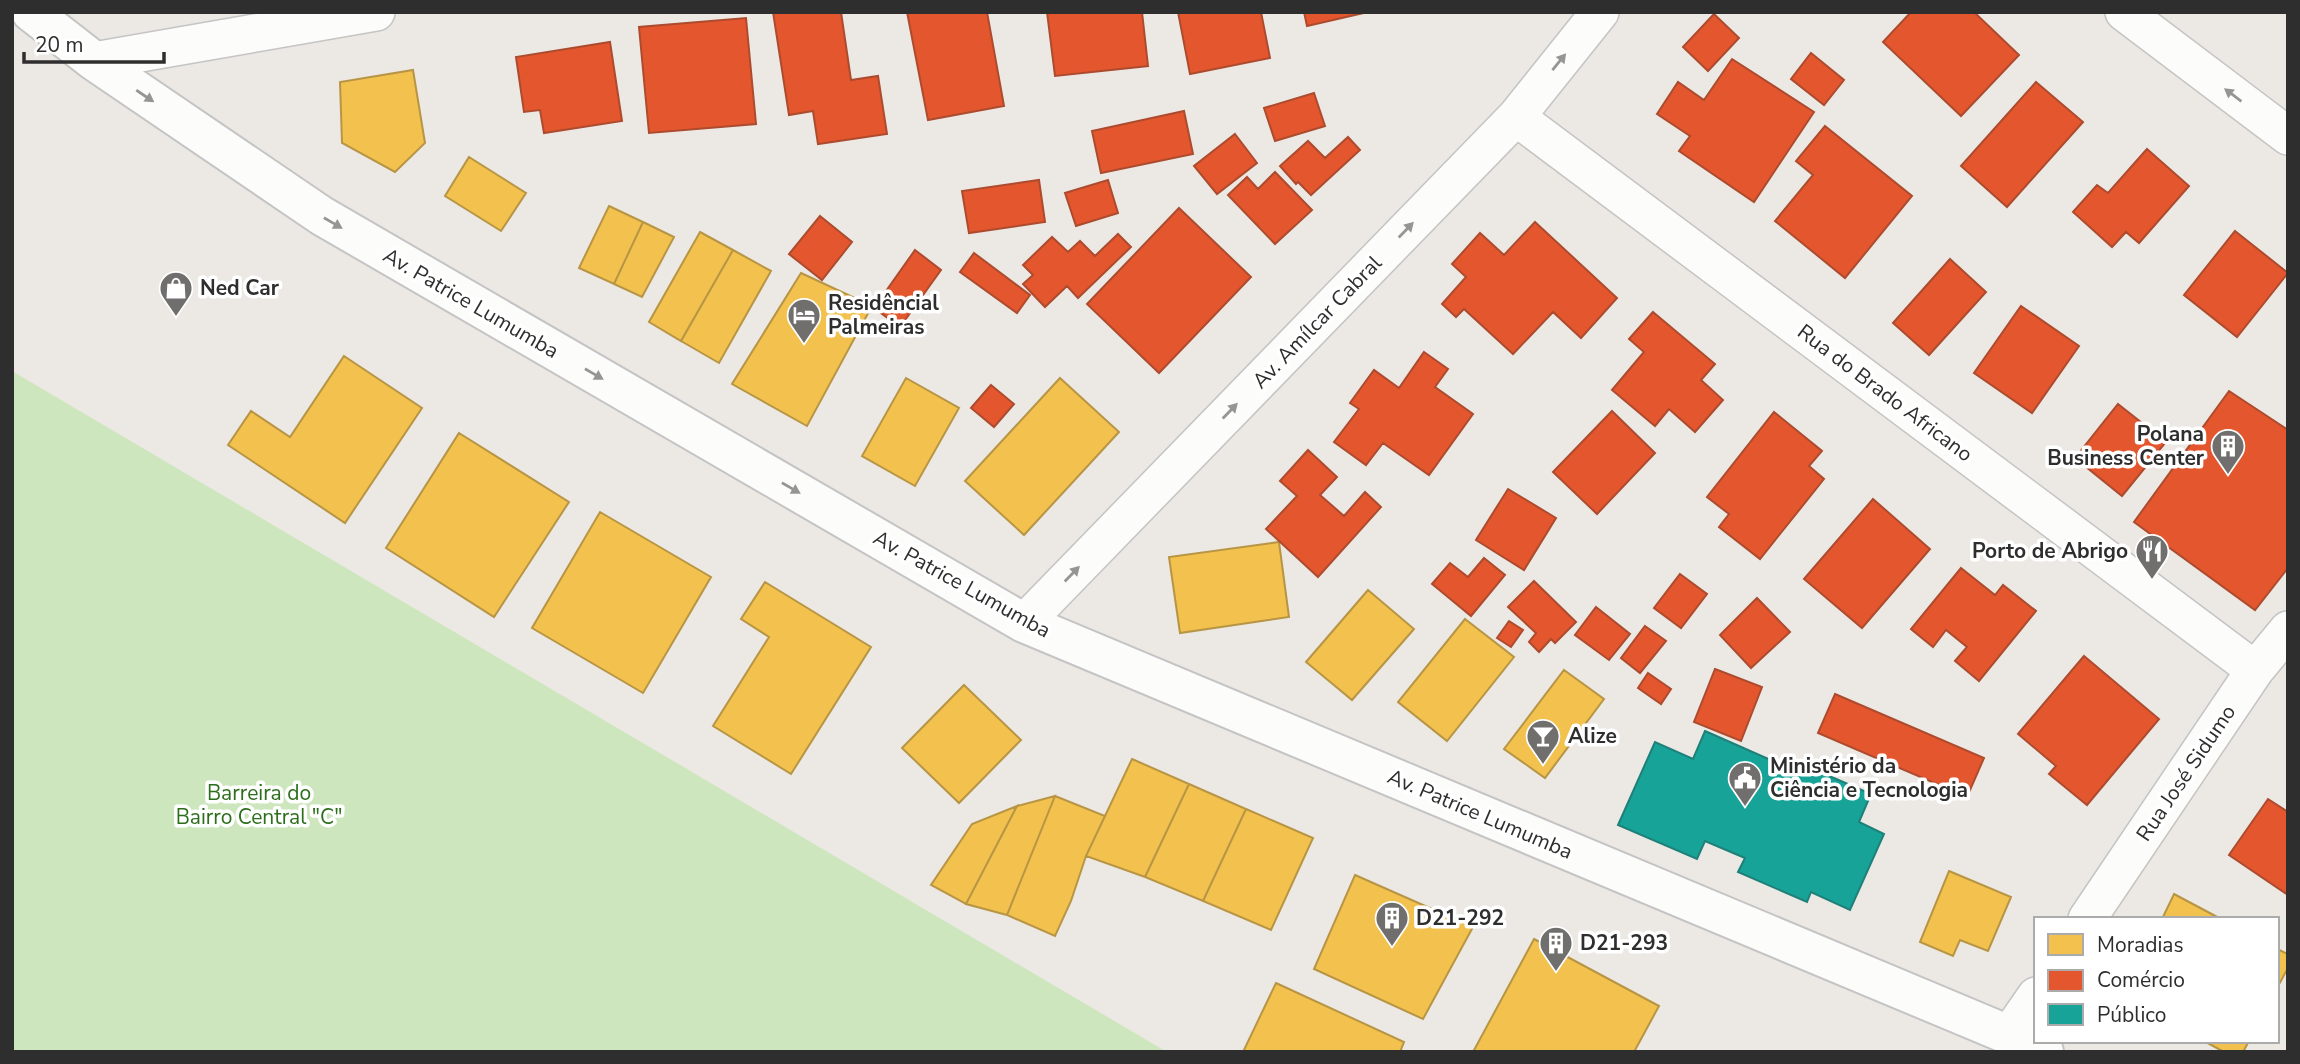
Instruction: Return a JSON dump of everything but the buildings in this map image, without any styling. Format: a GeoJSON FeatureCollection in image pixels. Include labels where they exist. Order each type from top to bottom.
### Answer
{"type":"FeatureCollection","features":[{"type":"Feature","properties":{"kind":"main road","name":"Av. Patrice Lumumba"},"geometry":{"type":"LineString","coordinates":[[30,12],[94,61],[322,216],[1024,623],[2009,1035],[2043,1052]]}},
{"type":"Feature","properties":{"kind":"street"},"geometry":{"type":"LineString","coordinates":[[94,61],[376,12]]}},
{"type":"Feature","properties":{"kind":"street","name":"Av. Amílcar Cabral"},"geometry":{"type":"LineString","coordinates":[[1024,623],[1516,117],[1600,12]]}},
{"type":"Feature","properties":{"kind":"street"},"geometry":{"type":"LineString","coordinates":[[2124,12],[2288,136]]}},
{"type":"Feature","properties":{"kind":"street","name":"Rua do Brado Africano"},"geometry":{"type":"LineString","coordinates":[[1516,117],[2255,670]]}},
{"type":"Feature","properties":{"kind":"street","name":"Rua José Sidumo"},"geometry":{"type":"LineString","coordinates":[[2088,917],[2255,670],[2288,630]]}},
{"type":"Feature","properties":{"kind":"street"},"geometry":{"type":"LineString","coordinates":[[2009,1035],[2034,999]]}},
{"type":"Feature","properties":{"kind":"green space","name":"Barreira do Bairro Central \"C\""},"geometry":{"type":"Polygon","coordinates":[[[12,371],[1167,1052],[12,1052],[12,371]]]}},
{"type":"Feature","properties":{"kind":"place","name":"Ned Car"},"geometry":{"type":"Point","coordinates":[176,318]}},
{"type":"Feature","properties":{"kind":"place","name":"Residêncial Palmeiras"},"geometry":{"type":"Point","coordinates":[804,345]}},
{"type":"Feature","properties":{"kind":"place","name":"Polana Business Center"},"geometry":{"type":"Point","coordinates":[2228,476]}},
{"type":"Feature","properties":{"kind":"place","name":"Porto de Abrigo"},"geometry":{"type":"Point","coordinates":[2152,581]}},
{"type":"Feature","properties":{"kind":"place","name":"Alize"},"geometry":{"type":"Point","coordinates":[1543,766]}},
{"type":"Feature","properties":{"kind":"place","name":"Ministério da Ciência e Tecnologia"},"geometry":{"type":"Point","coordinates":[1745,808]}},
{"type":"Feature","properties":{"kind":"place","name":"D21-292"},"geometry":{"type":"Point","coordinates":[1392,948]}},
{"type":"Feature","properties":{"kind":"place","name":"D21-293"},"geometry":{"type":"Point","coordinates":[1556,973]}}]}
